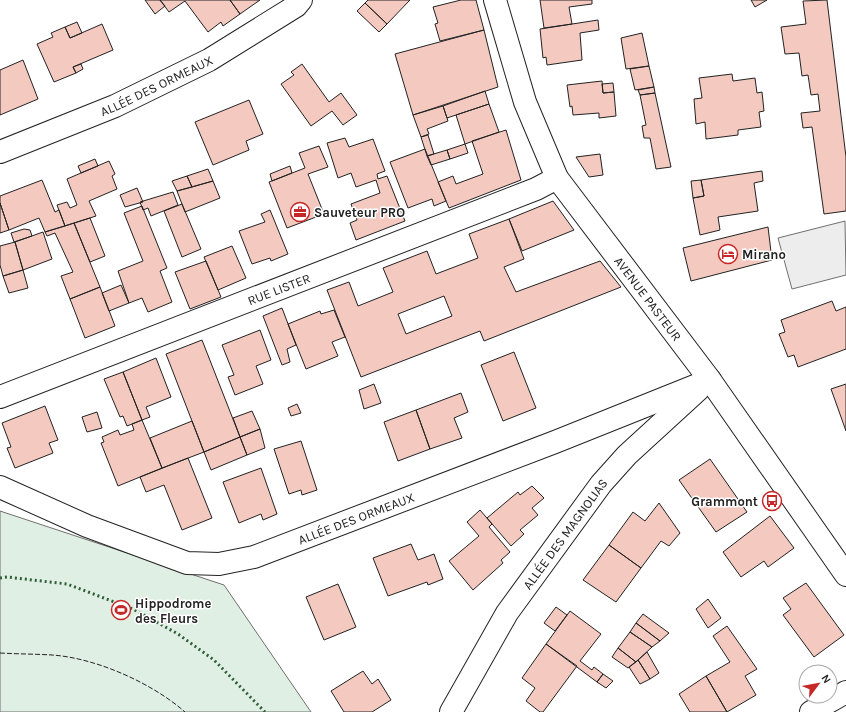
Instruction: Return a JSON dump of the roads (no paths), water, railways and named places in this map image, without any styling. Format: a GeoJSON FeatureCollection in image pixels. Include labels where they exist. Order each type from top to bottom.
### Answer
{"type":"FeatureCollection","features":[{"type":"Feature","properties":{"kind":"street","name":"ALLÉE DES ORMEAUX"},"geometry":{"type":"LineString","coordinates":[[0,152],[115,106],[209,60],[296,6],[301,0]]}},
{"type":"Feature","properties":{"kind":"street","name":"AVENUE PASTEUR"},"geometry":{"type":"LineString","coordinates":[[495,0],[524,102],[557,178],[710,380],[846,575]]}},
{"type":"Feature","properties":{"kind":"street","name":"RUE LISTER"},"geometry":{"type":"LineString","coordinates":[[0,397],[536,189],[557,178]]}},
{"type":"Feature","properties":{"kind":"street","name":"ALLÉE DES ORMEAUX"},"geometry":{"type":"LineString","coordinates":[[0,487],[87,526],[187,563],[219,564],[254,557],[555,442],[710,380]]}},
{"type":"Feature","properties":{"kind":"street","name":"ALLÉE DES MAGNOLIAS"},"geometry":{"type":"LineString","coordinates":[[451,712],[507,613],[601,484],[627,455],[710,380]]}},
{"type":"Feature","properties":{"kind":"street"},"geometry":{"type":"LineString","coordinates":[[811,712],[846,692]]}},
{"type":"Feature","properties":{"kind":"place","name":"Sauveteur PRO"},"geometry":{"type":"Point","coordinates":[300,212]}},
{"type":"Feature","properties":{"kind":"place","name":"Mirano"},"geometry":{"type":"Point","coordinates":[728,254]}},
{"type":"Feature","properties":{"kind":"place","name":"Grammont"},"geometry":{"type":"Point","coordinates":[772,501]}},
{"type":"Feature","properties":{"kind":"place","name":"Hippodrome des Fleurs"},"geometry":{"type":"Point","coordinates":[121,610]}}]}
